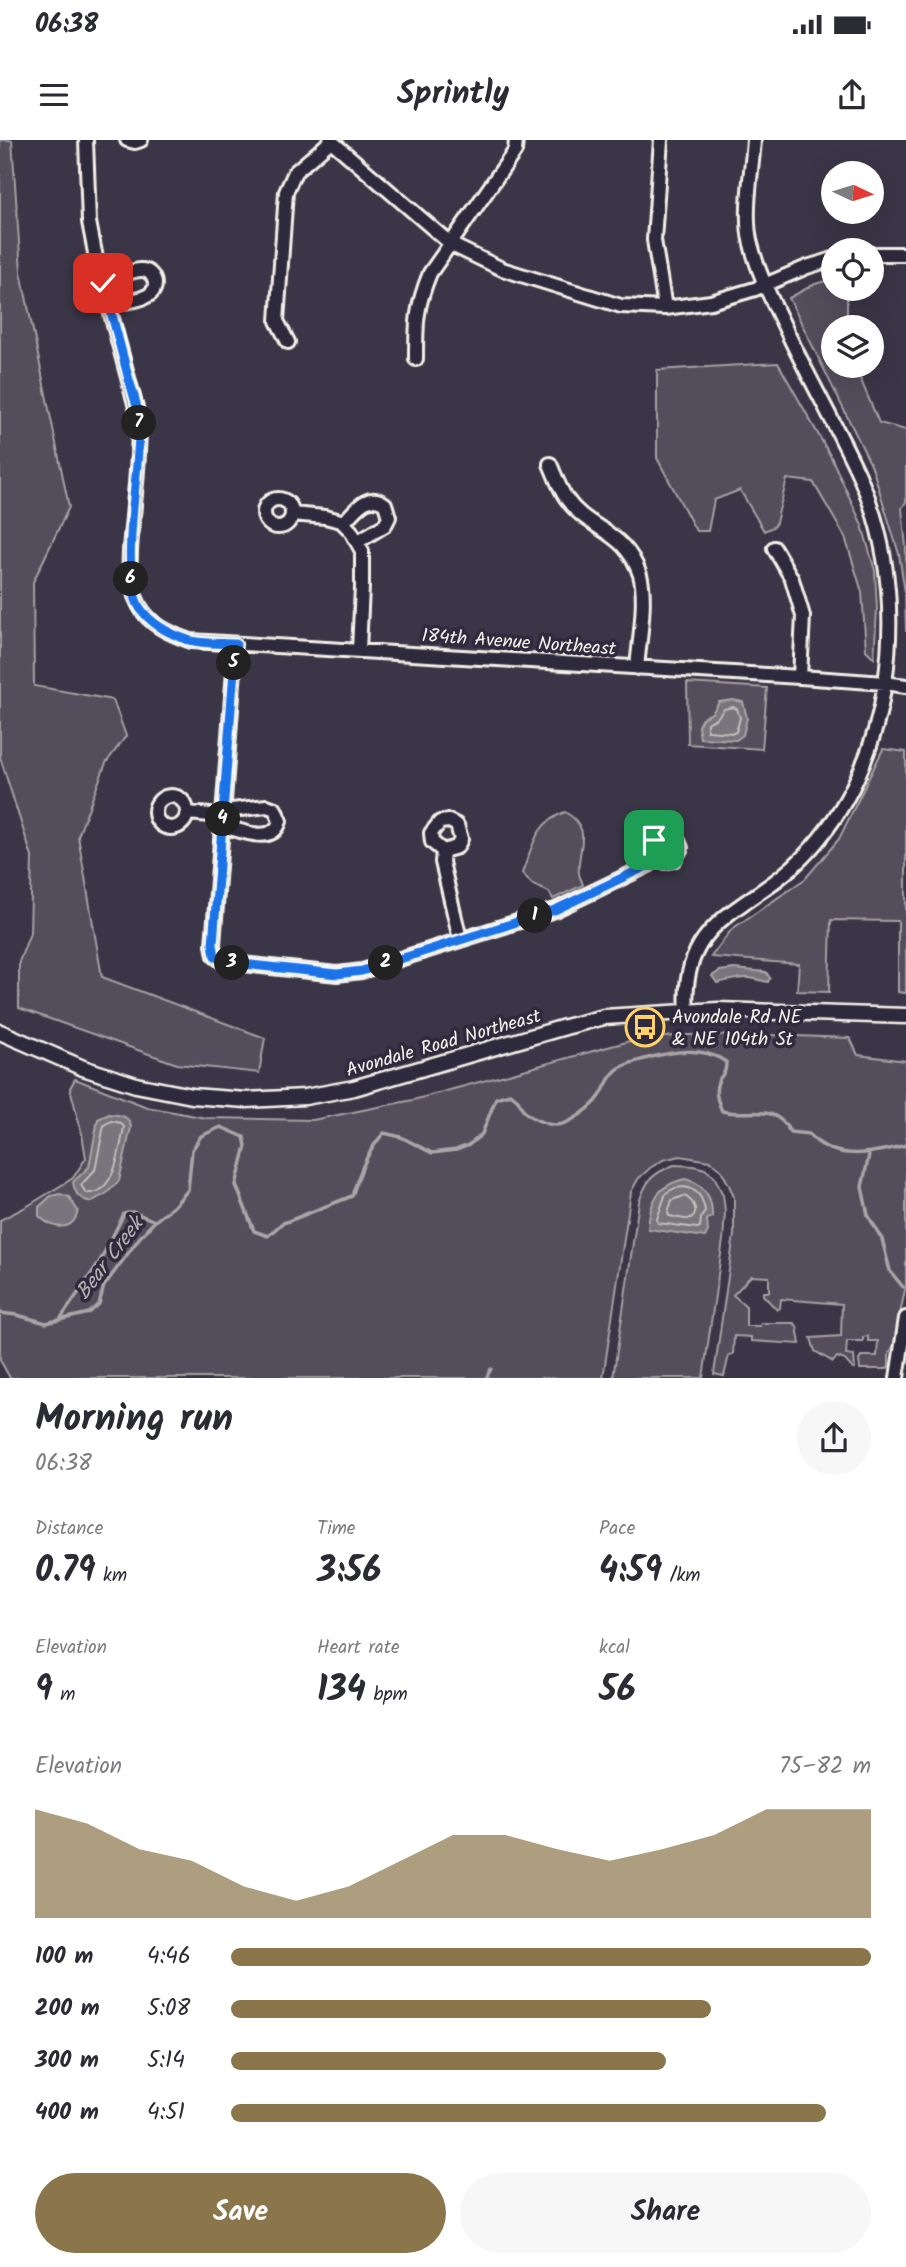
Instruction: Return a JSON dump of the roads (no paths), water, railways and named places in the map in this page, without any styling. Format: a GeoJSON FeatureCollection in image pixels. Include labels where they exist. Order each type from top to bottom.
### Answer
{"type":"FeatureCollection","features":[{"type":"Feature","properties":{"kind":"main road","name":"Avondale Road Northeast"},"geometry":{"type":"LineString","coordinates":[[0,1032],[83,1068],[136,1085],[221,1099],[271,1099],[321,1095],[354,1088],[604,1017],[718,1010],[906,1016]]}},
{"type":"Feature","properties":{"kind":"street"},"geometry":{"type":"LineString","coordinates":[[86,140],[89,222],[103,283],[108,304],[148,296],[154,290],[155,281],[150,273],[141,270],[103,283]]}},
{"type":"Feature","properties":{"kind":"street"},"geometry":{"type":"LineString","coordinates":[[127,140],[141,140]]}},
{"type":"Feature","properties":{"kind":"street"},"geometry":{"type":"LineString","coordinates":[[288,342],[277,321],[286,192],[295,172],[330,140],[452,244],[502,269],[621,306],[664,308],[711,302],[765,285],[821,263]]}},
{"type":"Feature","properties":{"kind":"street"},"geometry":{"type":"LineString","coordinates":[[416,359],[416,313],[430,273],[515,151],[516,140]]}},
{"type":"Feature","properties":{"kind":"street"},"geometry":{"type":"LineString","coordinates":[[661,140],[654,240],[664,308]]}},
{"type":"Feature","properties":{"kind":"street"},"geometry":{"type":"LineString","coordinates":[[687,1012],[685,990],[689,970],[698,948],[711,930],[734,908],[779,878],[803,858],[843,806],[863,767],[876,731],[890,634],[885,559],[859,475],[765,285],[750,238],[754,140]]}},
{"type":"Feature","properties":{"kind":"street"},"geometry":{"type":"LineString","coordinates":[[884,254],[906,254]]}},
{"type":"Feature","properties":{"kind":"street","name":"184th Avenue Northeast"},"geometry":{"type":"LineString","coordinates":[[108,304],[139,419],[130,550],[134,594],[140,608],[153,622],[171,634],[191,641],[800,677],[906,686]]}},
{"type":"Feature","properties":{"kind":"street"},"geometry":{"type":"LineString","coordinates":[[550,464],[566,499],[582,515],[619,540],[640,577],[642,608],[638,668]]}},
{"type":"Feature","properties":{"kind":"street"},"geometry":{"type":"LineString","coordinates":[[343,523],[365,501],[378,499],[386,504],[389,517],[385,525],[357,542]]}},
{"type":"Feature","properties":{"kind":"street"},"geometry":{"type":"LineString","coordinates":[[292,514],[326,517],[343,523],[351,531],[362,551],[359,650]]}},
{"type":"Feature","properties":{"kind":"street"},"geometry":{"type":"LineString","coordinates":[[774,548],[792,579],[803,616],[800,677]]}},
{"type":"Feature","properties":{"kind":"street"},"geometry":{"type":"LineString","coordinates":[[236,644],[213,944],[215,956],[223,962],[337,974],[362,971],[555,910],[649,865],[657,858]]}},
{"type":"Feature","properties":{"kind":"street"},"geometry":{"type":"LineString","coordinates":[[187,813],[223,817]]}},
{"type":"Feature","properties":{"kind":"street"},"geometry":{"type":"LineString","coordinates":[[443,851],[442,862],[460,939]]}},
{"type":"Feature","properties":{"kind":"street"},"geometry":{"type":"LineString","coordinates":[[897,1378],[906,1318]]}},
{"type":"Feature","properties":{"kind":"water"},"geometry":{"type":"Polygon","coordinates":[[[719,702],[743,702],[747,718],[743,735],[736,740],[700,738],[698,726],[702,718],[712,713],[719,702]]]}},
{"type":"Feature","properties":{"kind":"water"},"geometry":{"type":"Polygon","coordinates":[[[734,969],[766,972],[770,978],[768,982],[745,978],[717,983],[712,976],[720,971],[734,969]]]}},
{"type":"Feature","properties":{"kind":"water"},"geometry":{"type":"Polygon","coordinates":[[[109,1114],[126,1118],[131,1127],[119,1181],[107,1193],[91,1202],[78,1195],[73,1182],[89,1167],[98,1119],[109,1114]]]}},
{"type":"Feature","properties":{"kind":"water"},"geometry":{"type":"Polygon","coordinates":[[[685,1179],[697,1184],[709,1198],[712,1217],[707,1219],[708,1231],[705,1237],[648,1229],[653,1202],[657,1196],[668,1185],[685,1179]]]}},
{"type":"Feature","properties":{"kind":"water"},"geometry":{"type":"Polygon","coordinates":[[[60,1194],[69,1197],[78,1211],[72,1223],[62,1227],[50,1224],[39,1216],[39,1207],[51,1196],[60,1194]]]}},
{"type":"Feature","properties":{"kind":"waterway","name":"Bear Creek"},"geometry":{"type":"LineString","coordinates":[[0,1313],[46,1323],[89,1313],[99,1304],[104,1286],[140,1237],[188,1190],[192,1150],[201,1136],[221,1127],[244,1137],[246,1146],[236,1185],[254,1231],[268,1236],[281,1224],[352,1196],[361,1170],[384,1133],[401,1137],[432,1153],[456,1150],[469,1145],[482,1134],[496,1098],[510,1094],[532,1117],[548,1124],[561,1124],[574,1119],[592,1105],[612,1075],[621,1067],[668,1053],[698,1052],[726,1062],[725,1072],[716,1089],[722,1111],[769,1114],[784,1122],[790,1132],[809,1134],[819,1143],[842,1152],[868,1153],[906,1145]]}},
{"type":"Feature","properties":{"kind":"waterway"},"geometry":{"type":"LineString","coordinates":[[869,1155],[862,1187],[868,1215],[882,1239],[890,1271],[903,1287]]}},
{"type":"Feature","properties":{"kind":"waterway"},"geometry":{"type":"LineString","coordinates":[[61,1318],[100,1261],[124,1214],[133,1212],[155,1221]]}},
{"type":"Feature","properties":{"kind":"waterway"},"geometry":{"type":"LineString","coordinates":[[486,1378],[491,1369]]}},
{"type":"Feature","properties":{"kind":"place","name":"Avondale Rd NE & NE 104th St"},"geometry":{"type":"Point","coordinates":[645,1027]}}]}
